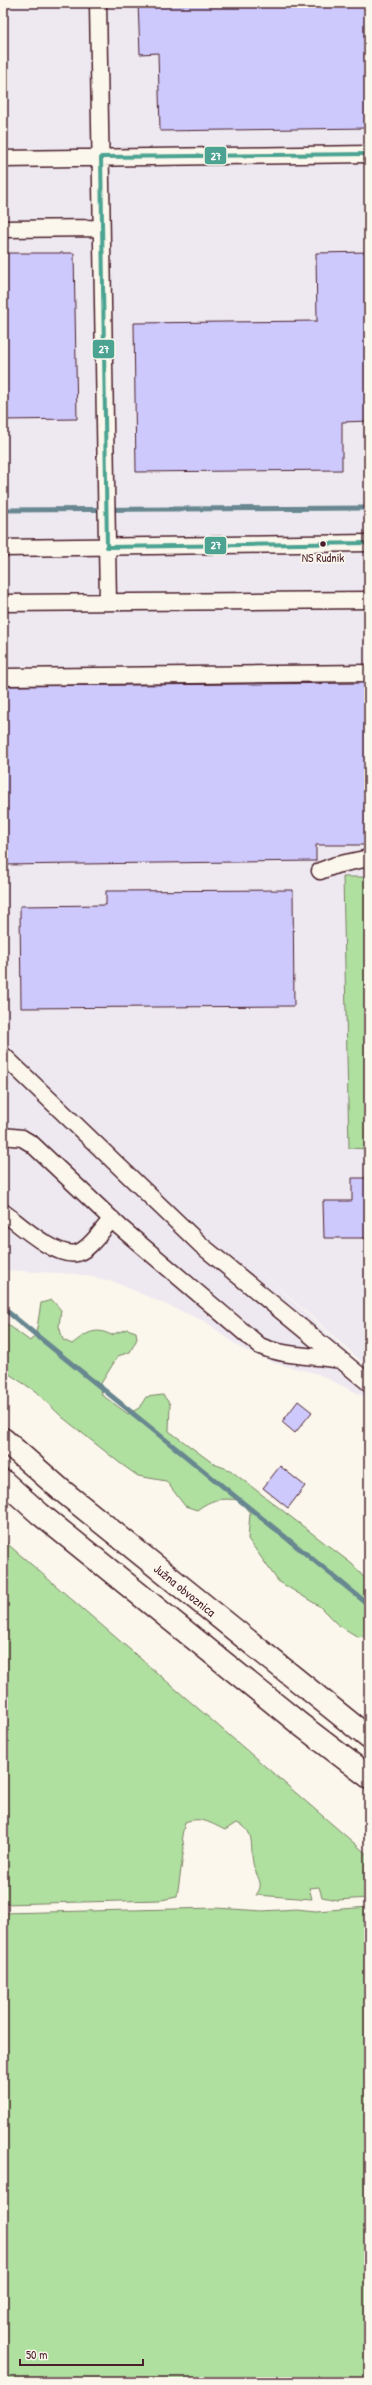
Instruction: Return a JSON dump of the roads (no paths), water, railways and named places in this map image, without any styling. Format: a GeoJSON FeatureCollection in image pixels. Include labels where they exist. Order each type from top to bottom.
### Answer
{"type":"FeatureCollection","features":[{"type":"Feature","properties":{"kind":"highway","name":"Južna obvoznica"},"geometry":{"type":"LineString","coordinates":[[3,1439],[66,1494],[369,1738]]}},
{"type":"Feature","properties":{"kind":"highway"},"geometry":{"type":"LineString","coordinates":[[3,1481],[40,1514],[270,1700],[369,1777]]}},
{"type":"Feature","properties":{"kind":"street"},"geometry":{"type":"LineString","coordinates":[[98,3],[105,501],[108,602]]}},
{"type":"Feature","properties":{"kind":"street"},"geometry":{"type":"LineString","coordinates":[[3,158],[369,154]]}},
{"type":"Feature","properties":{"kind":"street"},"geometry":{"type":"LineString","coordinates":[[3,229],[101,228]]}},
{"type":"Feature","properties":{"kind":"street"},"geometry":{"type":"LineString","coordinates":[[3,548],[369,543]]}},
{"type":"Feature","properties":{"kind":"street"},"geometry":{"type":"LineString","coordinates":[[3,604],[369,600]]}},
{"type":"Feature","properties":{"kind":"street"},"geometry":{"type":"LineString","coordinates":[[3,677],[369,673]]}},
{"type":"Feature","properties":{"kind":"street"},"geometry":{"type":"LineString","coordinates":[[320,871],[336,864],[369,858]]}},
{"type":"Feature","properties":{"kind":"street"},"geometry":{"type":"LineString","coordinates":[[3,1055],[201,1245],[369,1383]]}},
{"type":"Feature","properties":{"kind":"street"},"geometry":{"type":"LineString","coordinates":[[3,1136],[22,1138],[32,1144],[112,1219],[260,1346],[276,1352],[295,1356],[320,1357],[341,1361]]}},
{"type":"Feature","properties":{"kind":"street"},"geometry":{"type":"LineString","coordinates":[[3,1212],[45,1243],[69,1253],[77,1252],[87,1247],[112,1219]]}},
{"type":"Feature","properties":{"kind":"waterway"},"geometry":{"type":"LineString","coordinates":[[3,510],[369,508]]}},
{"type":"Feature","properties":{"kind":"waterway"},"geometry":{"type":"LineString","coordinates":[[3,1308],[369,1605]]}},
{"type":"Feature","properties":{"kind":"place","name":"NS Rudnik"},"geometry":{"type":"Point","coordinates":[323,544]}}]}
